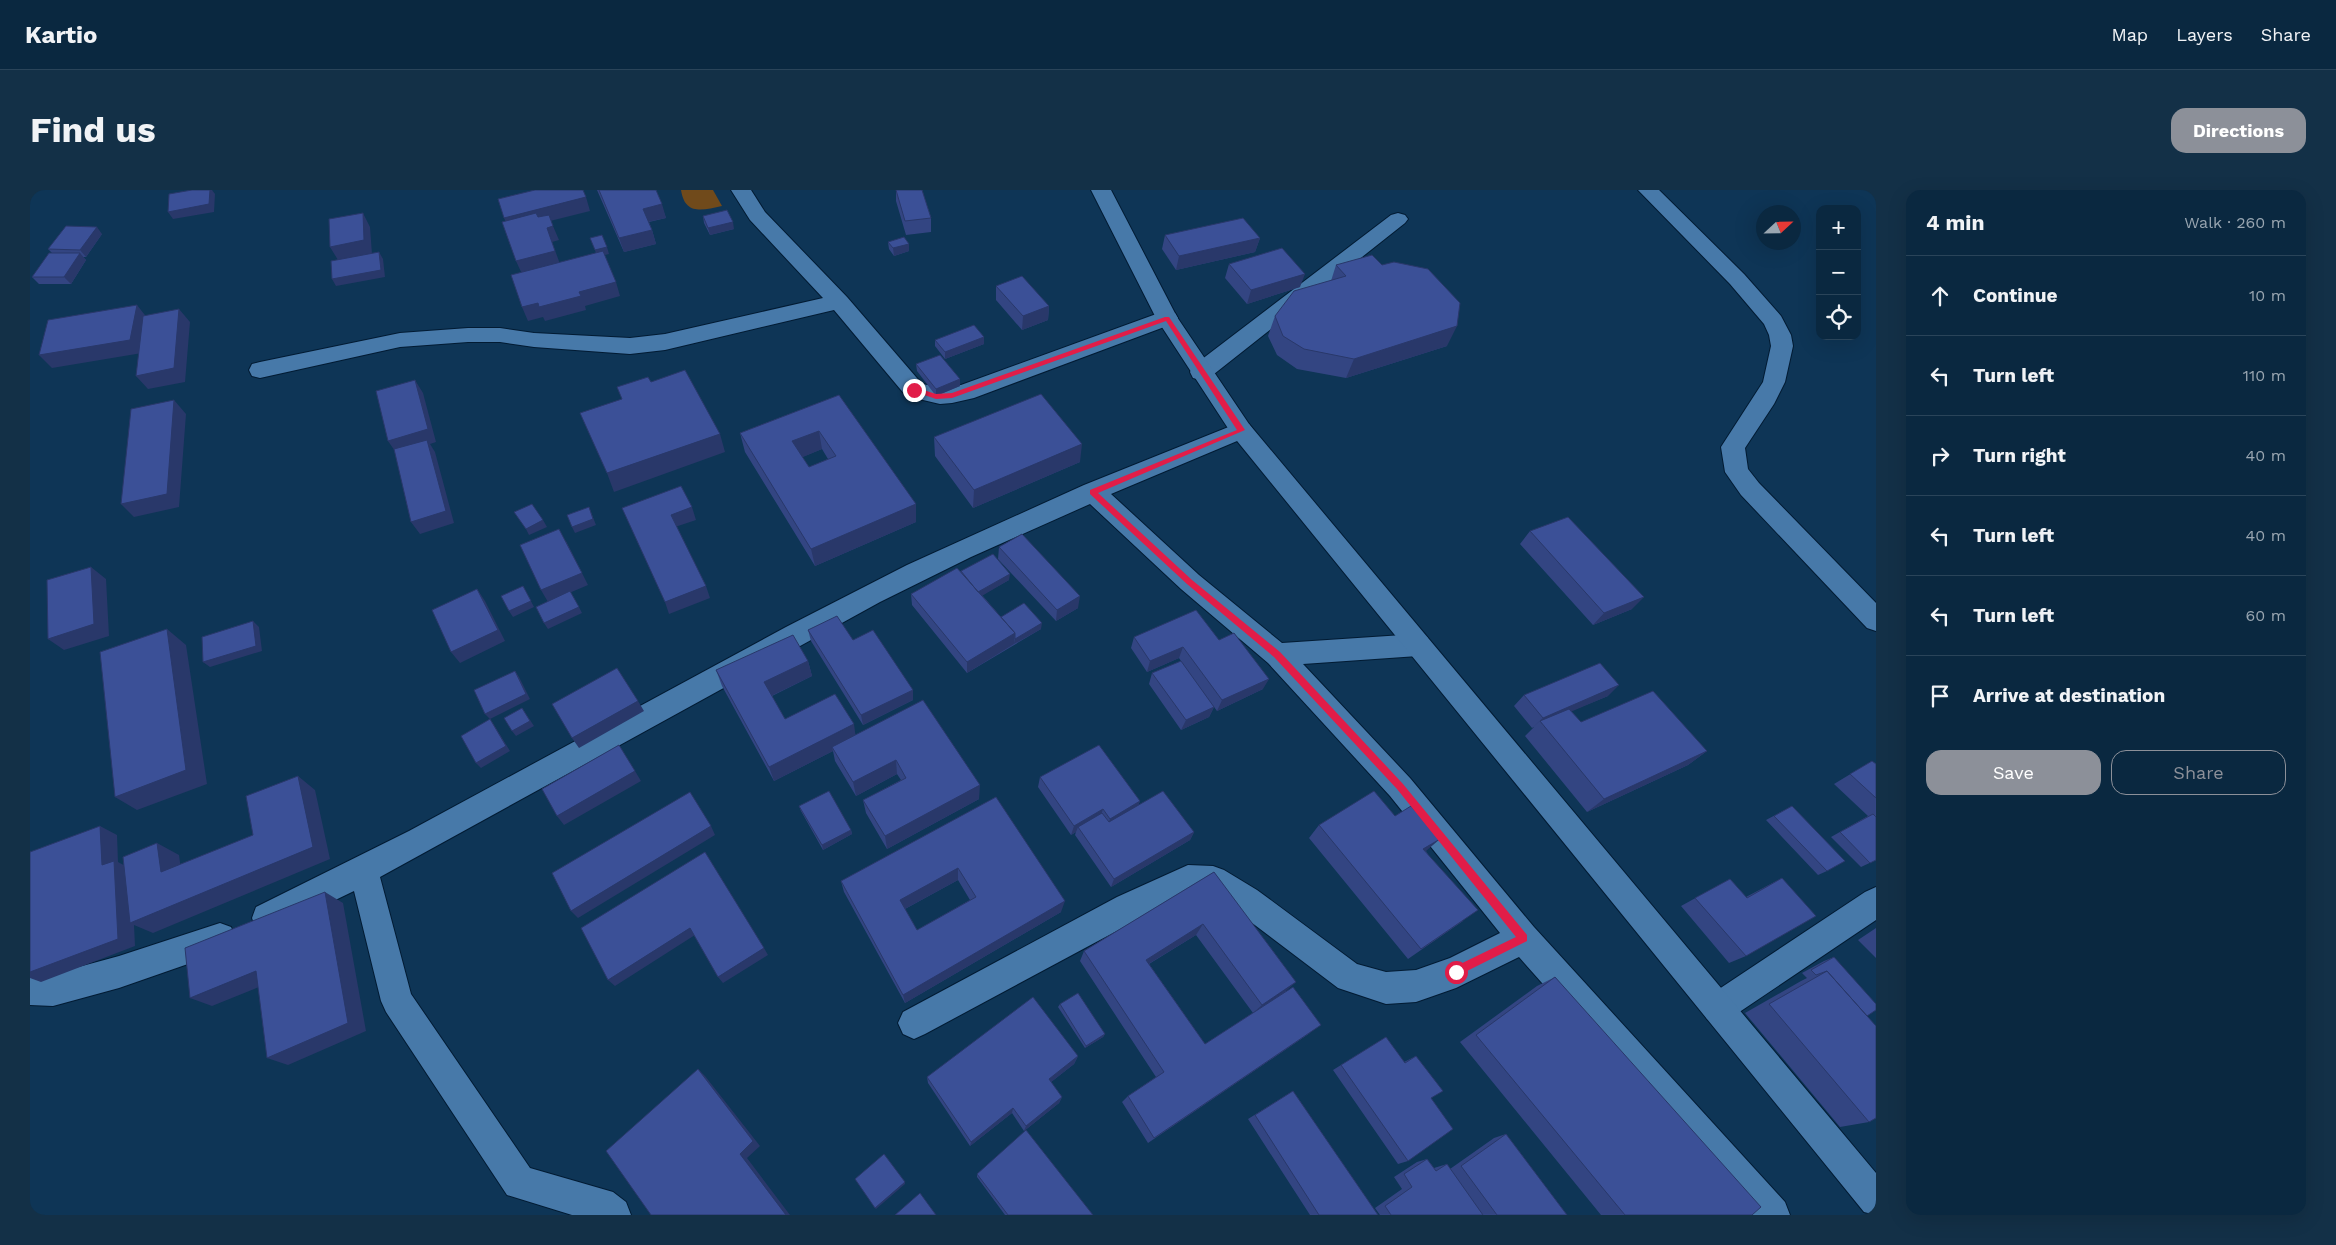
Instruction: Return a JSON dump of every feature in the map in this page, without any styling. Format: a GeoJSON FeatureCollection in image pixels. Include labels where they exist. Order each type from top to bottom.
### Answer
{"type":"FeatureCollection","features":[{"type":"Feature","properties":{"kind":"street"},"geometry":{"type":"LineString","coordinates":[[741,190],[757,216],[839,302],[914,390],[936,396],[952,396],[1167,318]]}},
{"type":"Feature","properties":{"kind":"street"},"geometry":{"type":"LineString","coordinates":[[1101,190],[1167,318],[1241,430],[1718,1008],[1872,1186]]}},
{"type":"Feature","properties":{"kind":"street"},"geometry":{"type":"LineString","coordinates":[[1648,190],[1737,279],[1773,321],[1780,335],[1782,346],[1774,382],[1766,398],[1733,447],[1736,472],[1750,489],[1876,620]]}},
{"type":"Feature","properties":{"kind":"street"},"geometry":{"type":"LineString","coordinates":[[1201,372],[1398,219]]}},
{"type":"Feature","properties":{"kind":"street"},"geometry":{"type":"LineString","coordinates":[[260,370],[400,340],[468,335],[500,335],[596,346],[665,342],[839,302]]}},
{"type":"Feature","properties":{"kind":"street"},"geometry":{"type":"LineString","coordinates":[[30,989],[53,990],[195,948],[243,929],[364,872],[848,607],[989,538],[1241,430]]}},
{"type":"Feature","properties":{"kind":"street"},"geometry":{"type":"LineString","coordinates":[[1093,492],[1190,582],[1277,655],[1400,787],[1523,938],[1772,1215]]}},
{"type":"Feature","properties":{"kind":"street"},"geometry":{"type":"LineString","coordinates":[[1277,655],[1418,645]]}},
{"type":"Feature","properties":{"kind":"street"},"geometry":{"type":"LineString","coordinates":[[364,872],[396,1001],[519,1183],[600,1204],[613,1215]]}},
{"type":"Feature","properties":{"kind":"street"},"geometry":{"type":"LineString","coordinates":[[914,1023],[1128,908],[1188,879],[1213,880],[1246,900],[1349,977],[1386,988],[1416,986],[1448,975],[1523,938]]}},
{"type":"Feature","properties":{"kind":"street"},"geometry":{"type":"LineString","coordinates":[[1718,1008],[1876,902]]}},
{"type":"Feature","properties":{"kind":"shaded area"},"geometry":{"type":"Polygon","coordinates":[[[681,190],[713,190],[722,206],[702,210],[691,208],[686,204],[681,190]]]}},
{"type":"Feature","properties":{"kind":"building"},"geometry":{"type":"Polygon","coordinates":[[[192,190],[210,190],[209,204],[168,212],[169,194],[192,190]]]}},
{"type":"Feature","properties":{"kind":"building"},"geometry":{"type":"Polygon","coordinates":[[[535,190],[583,190],[586,197],[504,218],[498,199],[535,190]]]}},
{"type":"Feature","properties":{"kind":"building"},"geometry":{"type":"Polygon","coordinates":[[[599,190],[656,190],[662,204],[643,209],[652,230],[619,238],[599,190]]]}},
{"type":"Feature","properties":{"kind":"building"},"geometry":{"type":"Polygon","coordinates":[[[896,190],[922,190],[931,218],[905,221],[896,190]]]}},
{"type":"Feature","properties":{"kind":"building"},"geometry":{"type":"Polygon","coordinates":[[[727,210],[733,222],[708,228],[703,216],[727,210]]]}},
{"type":"Feature","properties":{"kind":"building"},"geometry":{"type":"Polygon","coordinates":[[[363,213],[364,240],[330,247],[329,219],[363,213]]]}},
{"type":"Feature","properties":{"kind":"building"},"geometry":{"type":"Polygon","coordinates":[[[536,213],[538,217],[549,215],[553,226],[547,228],[555,251],[516,261],[502,222],[536,213]]]}},
{"type":"Feature","properties":{"kind":"building"},"geometry":{"type":"Polygon","coordinates":[[[1243,218],[1260,238],[1179,256],[1165,235],[1243,218]]]}},
{"type":"Feature","properties":{"kind":"building"},"geometry":{"type":"Polygon","coordinates":[[[66,226],[97,227],[80,250],[48,249],[66,226]]]}},
{"type":"Feature","properties":{"kind":"building"},"geometry":{"type":"Polygon","coordinates":[[[602,235],[607,247],[595,250],[590,238],[602,235]]]}},
{"type":"Feature","properties":{"kind":"building"},"geometry":{"type":"Polygon","coordinates":[[[904,237],[909,244],[893,248],[888,242],[904,237]]]}},
{"type":"Feature","properties":{"kind":"building"},"geometry":{"type":"Polygon","coordinates":[[[1282,248],[1305,274],[1251,290],[1229,264],[1282,248]]]}},
{"type":"Feature","properties":{"kind":"building"},"geometry":{"type":"Polygon","coordinates":[[[603,251],[616,282],[579,292],[581,296],[539,307],[538,303],[522,307],[511,275],[603,251]]]}},
{"type":"Feature","properties":{"kind":"building"},"geometry":{"type":"Polygon","coordinates":[[[379,252],[381,270],[332,279],[331,261],[379,252]]]}},
{"type":"Feature","properties":{"kind":"building"},"geometry":{"type":"Polygon","coordinates":[[[49,253],[80,253],[64,277],[32,277],[49,253]]]}},
{"type":"Feature","properties":{"kind":"building"},"geometry":{"type":"Polygon","coordinates":[[[1372,255],[1382,265],[1394,262],[1428,269],[1460,303],[1457,326],[1354,359],[1304,349],[1283,336],[1275,316],[1294,291],[1346,276],[1336,265],[1372,255]]]}},
{"type":"Feature","properties":{"kind":"building"},"geometry":{"type":"Polygon","coordinates":[[[1022,276],[1049,306],[1023,316],[996,286],[1022,276]]]}},
{"type":"Feature","properties":{"kind":"building"},"geometry":{"type":"Polygon","coordinates":[[[137,305],[130,340],[39,355],[48,320],[137,305]]]}},
{"type":"Feature","properties":{"kind":"building"},"geometry":{"type":"Polygon","coordinates":[[[179,309],[174,368],[136,376],[143,316],[179,309]]]}},
{"type":"Feature","properties":{"kind":"building"},"geometry":{"type":"Polygon","coordinates":[[[974,325],[984,337],[945,352],[935,340],[974,325]]]}},
{"type":"Feature","properties":{"kind":"building"},"geometry":{"type":"Polygon","coordinates":[[[940,355],[960,379],[936,389],[916,364],[940,355]]]}},
{"type":"Feature","properties":{"kind":"building"},"geometry":{"type":"Polygon","coordinates":[[[685,370],[720,434],[607,473],[580,413],[622,399],[617,387],[648,377],[651,382],[685,370]]]}},
{"type":"Feature","properties":{"kind":"building"},"geometry":{"type":"Polygon","coordinates":[[[415,380],[428,429],[388,441],[376,391],[415,380]]]}},
{"type":"Feature","properties":{"kind":"building"},"geometry":{"type":"Polygon","coordinates":[[[1041,394],[1082,444],[974,490],[934,437],[1041,394]]]}},
{"type":"Feature","properties":{"kind":"building"},"geometry":{"type":"Polygon","coordinates":[[[839,395],[916,504],[811,549],[740,433],[839,395]],[[819,431],[792,441],[809,467],[836,456],[819,431]]]}},
{"type":"Feature","properties":{"kind":"building"},"geometry":{"type":"Polygon","coordinates":[[[174,400],[167,494],[121,504],[131,409],[174,400]]]}},
{"type":"Feature","properties":{"kind":"building"},"geometry":{"type":"Polygon","coordinates":[[[427,440],[446,511],[411,522],[394,449],[427,440]]]}},
{"type":"Feature","properties":{"kind":"building"},"geometry":{"type":"Polygon","coordinates":[[[681,486],[692,507],[671,515],[706,586],[665,602],[622,508],[681,486]]]}},
{"type":"Feature","properties":{"kind":"building"},"geometry":{"type":"Polygon","coordinates":[[[532,504],[543,520],[526,529],[514,512],[532,504]]]}},
{"type":"Feature","properties":{"kind":"building"},"geometry":{"type":"Polygon","coordinates":[[[589,507],[593,519],[572,527],[567,515],[589,507]]]}},
{"type":"Feature","properties":{"kind":"building"},"geometry":{"type":"Polygon","coordinates":[[[1568,517],[1644,597],[1604,613],[1530,531],[1568,517]]]}},
{"type":"Feature","properties":{"kind":"building"},"geometry":{"type":"Polygon","coordinates":[[[559,529],[582,573],[541,590],[520,545],[559,529]]]}},
{"type":"Feature","properties":{"kind":"building"},"geometry":{"type":"Polygon","coordinates":[[[1022,534],[1080,596],[1057,610],[999,547],[1022,534]]]}},
{"type":"Feature","properties":{"kind":"building"},"geometry":{"type":"Polygon","coordinates":[[[993,554],[1010,574],[978,592],[961,571],[993,554]]]}},
{"type":"Feature","properties":{"kind":"building"},"geometry":{"type":"Polygon","coordinates":[[[91,567],[94,624],[48,639],[47,580],[91,567]]]}},
{"type":"Feature","properties":{"kind":"building"},"geometry":{"type":"Polygon","coordinates":[[[957,568],[1015,633],[967,662],[911,594],[957,568]]]}},
{"type":"Feature","properties":{"kind":"building"},"geometry":{"type":"Polygon","coordinates":[[[523,586],[531,601],[509,611],[501,596],[523,586]]]}},
{"type":"Feature","properties":{"kind":"building"},"geometry":{"type":"Polygon","coordinates":[[[477,589],[498,630],[451,652],[432,610],[477,589]]]}},
{"type":"Feature","properties":{"kind":"building"},"geometry":{"type":"Polygon","coordinates":[[[570,591],[579,607],[544,623],[536,607],[570,591]]]}},
{"type":"Feature","properties":{"kind":"building"},"geometry":{"type":"Polygon","coordinates":[[[1024,603],[1042,623],[1015,639],[1015,633],[1001,617],[1024,603]]]}},
{"type":"Feature","properties":{"kind":"building"},"geometry":{"type":"Polygon","coordinates":[[[1196,610],[1219,640],[1234,633],[1269,679],[1222,700],[1183,647],[1150,661],[1134,637],[1196,610]]]}},
{"type":"Feature","properties":{"kind":"building"},"geometry":{"type":"Polygon","coordinates":[[[837,616],[853,640],[873,630],[913,690],[861,715],[808,630],[837,616]]]}},
{"type":"Feature","properties":{"kind":"building"},"geometry":{"type":"Polygon","coordinates":[[[253,621],[256,646],[203,662],[202,637],[253,621]]]}},
{"type":"Feature","properties":{"kind":"building"},"geometry":{"type":"Polygon","coordinates":[[[167,629],[186,770],[115,797],[100,652],[167,629]]]}},
{"type":"Feature","properties":{"kind":"building"},"geometry":{"type":"Polygon","coordinates":[[[793,635],[808,661],[764,682],[785,719],[835,694],[854,724],[769,767],[716,670],[793,635]]]}},
{"type":"Feature","properties":{"kind":"building"},"geometry":{"type":"Polygon","coordinates":[[[1181,661],[1214,707],[1186,720],[1152,673],[1181,661]]]}},
{"type":"Feature","properties":{"kind":"building"},"geometry":{"type":"Polygon","coordinates":[[[1600,663],[1619,685],[1543,718],[1524,695],[1600,663]]]}},
{"type":"Feature","properties":{"kind":"building"},"geometry":{"type":"Polygon","coordinates":[[[617,668],[638,701],[572,738],[552,704],[617,668]]]}},
{"type":"Feature","properties":{"kind":"building"},"geometry":{"type":"Polygon","coordinates":[[[515,671],[526,694],[485,714],[474,690],[515,671]]]}},
{"type":"Feature","properties":{"kind":"building"},"geometry":{"type":"Polygon","coordinates":[[[1653,691],[1707,751],[1604,799],[1540,721],[1569,709],[1581,722],[1653,691]]]}},
{"type":"Feature","properties":{"kind":"building"},"geometry":{"type":"Polygon","coordinates":[[[923,700],[980,785],[885,836],[863,800],[906,778],[896,760],[853,782],[832,747],[923,700]]]}},
{"type":"Feature","properties":{"kind":"building"},"geometry":{"type":"Polygon","coordinates":[[[522,708],[530,721],[512,731],[504,718],[522,708]]]}},
{"type":"Feature","properties":{"kind":"building"},"geometry":{"type":"Polygon","coordinates":[[[490,719],[506,746],[476,763],[461,736],[490,719]]]}},
{"type":"Feature","properties":{"kind":"building"},"geometry":{"type":"Polygon","coordinates":[[[619,745],[635,771],[557,816],[542,789],[619,745]]]}},
{"type":"Feature","properties":{"kind":"building"},"geometry":{"type":"Polygon","coordinates":[[[1099,745],[1140,801],[1110,819],[1103,809],[1074,826],[1040,777],[1099,745]]]}},
{"type":"Feature","properties":{"kind":"building"},"geometry":{"type":"Polygon","coordinates":[[[1872,761],[1876,764],[1876,798],[1850,774],[1872,761]]]}},
{"type":"Feature","properties":{"kind":"building"},"geometry":{"type":"Polygon","coordinates":[[[298,776],[313,847],[130,923],[123,857],[157,843],[161,872],[253,835],[246,796],[298,776]]]}},
{"type":"Feature","properties":{"kind":"building"},"geometry":{"type":"Polygon","coordinates":[[[829,791],[851,830],[822,845],[799,806],[829,791]]]}},
{"type":"Feature","properties":{"kind":"building"},"geometry":{"type":"Polygon","coordinates":[[[1163,791],[1194,832],[1114,879],[1078,827],[1102,813],[1109,822],[1163,791]]]}},
{"type":"Feature","properties":{"kind":"building"},"geometry":{"type":"Polygon","coordinates":[[[1374,791],[1395,816],[1411,806],[1440,839],[1423,849],[1478,910],[1421,949],[1319,825],[1374,791]]]}},
{"type":"Feature","properties":{"kind":"building"},"geometry":{"type":"Polygon","coordinates":[[[690,792],[711,826],[571,911],[552,873],[690,792]]]}},
{"type":"Feature","properties":{"kind":"building"},"geometry":{"type":"Polygon","coordinates":[[[996,797],[1065,901],[903,995],[841,881],[996,797]],[[958,868],[900,900],[917,930],[976,897],[958,868]]]}},
{"type":"Feature","properties":{"kind":"building"},"geometry":{"type":"Polygon","coordinates":[[[1792,806],[1845,861],[1827,871],[1774,816],[1792,806]]]}},
{"type":"Feature","properties":{"kind":"building"},"geometry":{"type":"Polygon","coordinates":[[[1873,814],[1876,817],[1876,860],[1870,863],[1840,832],[1873,814]]]}},
{"type":"Feature","properties":{"kind":"building"},"geometry":{"type":"Polygon","coordinates":[[[100,826],[102,865],[114,861],[118,939],[30,972],[30,852],[100,826]]]}},
{"type":"Feature","properties":{"kind":"building"},"geometry":{"type":"Polygon","coordinates":[[[705,852],[764,948],[718,977],[690,928],[608,980],[581,928],[705,852]]]}},
{"type":"Feature","properties":{"kind":"building"},"geometry":{"type":"Polygon","coordinates":[[[1214,872],[1296,982],[1262,1005],[1203,924],[1146,960],[1205,1044],[1293,987],[1321,1025],[1154,1138],[1128,1096],[1164,1072],[1084,951],[1214,872]]]}},
{"type":"Feature","properties":{"kind":"building"},"geometry":{"type":"Polygon","coordinates":[[[1782,878],[1816,916],[1746,956],[1695,898],[1730,879],[1747,898],[1782,878]]]}},
{"type":"Feature","properties":{"kind":"building"},"geometry":{"type":"Polygon","coordinates":[[[325,892],[348,1023],[267,1058],[256,971],[190,998],[185,948],[325,892]]]}},
{"type":"Feature","properties":{"kind":"building"},"geometry":{"type":"Polygon","coordinates":[[[1834,957],[1876,1004],[1876,1010],[1867,1016],[1827,971],[1816,975],[1811,970],[1834,957]]]}},
{"type":"Feature","properties":{"kind":"building"},"geometry":{"type":"Polygon","coordinates":[[[1827,971],[1876,1026],[1876,1118],[1869,1122],[1769,1004],[1827,971]]]}},
{"type":"Feature","properties":{"kind":"building"},"geometry":{"type":"Polygon","coordinates":[[[1555,977],[1761,1207],[1752,1215],[1625,1215],[1476,1035],[1555,977]]]}},
{"type":"Feature","properties":{"kind":"building"},"geometry":{"type":"Polygon","coordinates":[[[1078,993],[1105,1034],[1086,1046],[1060,1004],[1078,993]]]}},
{"type":"Feature","properties":{"kind":"building"},"geometry":{"type":"Polygon","coordinates":[[[1033,997],[1078,1056],[1049,1079],[1062,1097],[1026,1126],[1013,1108],[971,1142],[927,1077],[1033,997]]]}},
{"type":"Feature","properties":{"kind":"building"},"geometry":{"type":"Polygon","coordinates":[[[1386,1037],[1405,1063],[1416,1056],[1443,1091],[1431,1098],[1453,1129],[1408,1161],[1341,1065],[1386,1037]]]}},
{"type":"Feature","properties":{"kind":"building"},"geometry":{"type":"Polygon","coordinates":[[[698,1069],[753,1141],[740,1154],[786,1215],[651,1215],[606,1151],[698,1069]]]}},
{"type":"Feature","properties":{"kind":"building"},"geometry":{"type":"Polygon","coordinates":[[[1293,1091],[1378,1215],[1319,1215],[1255,1115],[1293,1091]]]}},
{"type":"Feature","properties":{"kind":"building"},"geometry":{"type":"Polygon","coordinates":[[[1026,1130],[1093,1215],[1008,1215],[977,1174],[1026,1130]]]}},
{"type":"Feature","properties":{"kind":"building"},"geometry":{"type":"Polygon","coordinates":[[[1506,1134],[1567,1215],[1497,1215],[1461,1166],[1506,1134]]]}},
{"type":"Feature","properties":{"kind":"building"},"geometry":{"type":"Polygon","coordinates":[[[884,1154],[905,1182],[875,1208],[855,1179],[884,1154]]]}},
{"type":"Feature","properties":{"kind":"building"},"geometry":{"type":"Polygon","coordinates":[[[1427,1159],[1436,1171],[1447,1164],[1483,1215],[1391,1215],[1385,1206],[1412,1187],[1404,1174],[1427,1159]]]}},
{"type":"Feature","properties":{"kind":"building"},"geometry":{"type":"Polygon","coordinates":[[[920,1193],[936,1215],[895,1215],[920,1193]]]}},
{"type":"Feature","properties":{"kind":"route"},"geometry":{"type":"LineString","coordinates":[[914,390],[936,396],[952,396],[1051,362],[1167,318],[1241,430],[1093,492],[1190,582],[1277,655],[1400,787],[1523,938],[1456,972]]}}]}
